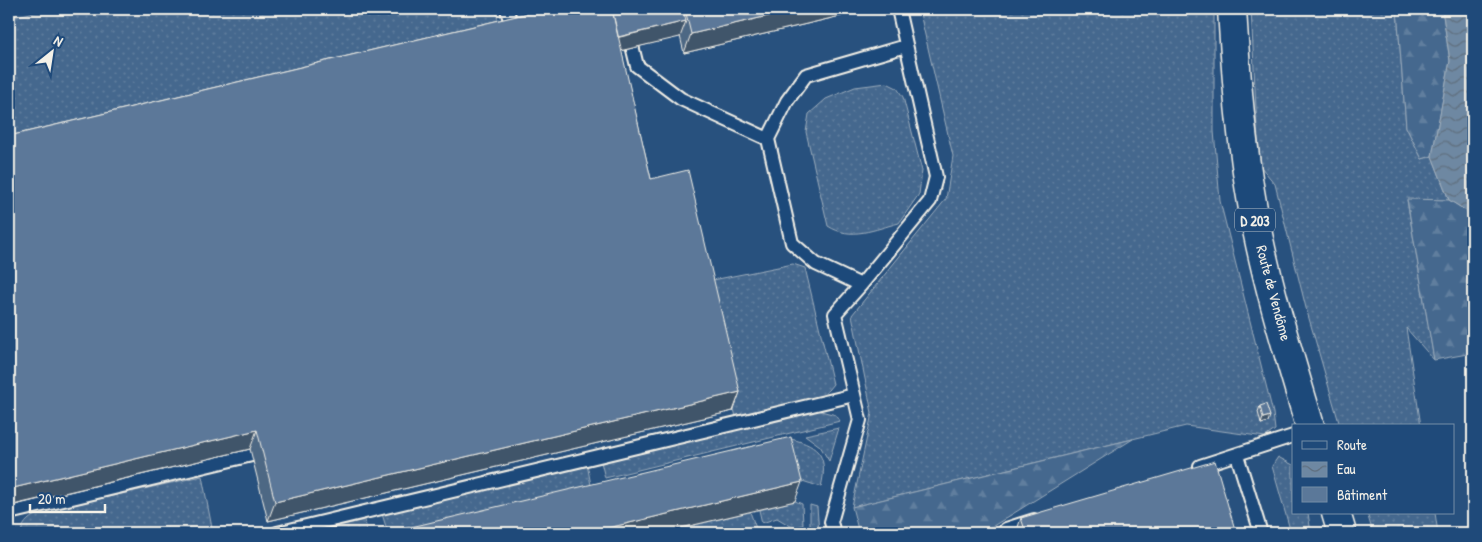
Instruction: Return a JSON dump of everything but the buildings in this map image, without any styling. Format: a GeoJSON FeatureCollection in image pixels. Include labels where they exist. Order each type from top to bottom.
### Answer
{"type":"FeatureCollection","features":[{"type":"Feature","properties":{"kind":"main road","name":"Route de Vendôme"},"geometry":{"type":"LineString","coordinates":[[1232,9],[1242,141],[1253,212],[1270,284],[1309,424]]}},
{"type":"Feature","properties":{"kind":"main road"},"geometry":{"type":"LineString","coordinates":[[1336,514],[1342,533]]}},
{"type":"Feature","properties":{"kind":"lane"},"geometry":{"type":"LineString","coordinates":[[507,9],[513,34]]}},
{"type":"Feature","properties":{"kind":"lane"},"geometry":{"type":"LineString","coordinates":[[623,9],[637,66],[681,99],[768,139]]}},
{"type":"Feature","properties":{"kind":"lane"},"geometry":{"type":"LineString","coordinates":[[834,533],[831,522],[860,420],[835,314],[930,201],[936,177],[898,9]]}},
{"type":"Feature","properties":{"kind":"lane"},"geometry":{"type":"LineString","coordinates":[[861,285],[816,264],[792,243],[768,139],[788,101],[806,75],[906,46]]}},
{"type":"Feature","properties":{"kind":"lane"},"geometry":{"type":"LineString","coordinates":[[277,533],[854,395]]}},
{"type":"Feature","properties":{"kind":"lane"},"geometry":{"type":"LineString","coordinates":[[1191,470],[1292,436]]}},
{"type":"Feature","properties":{"kind":"lane"},"geometry":{"type":"LineString","coordinates":[[1237,454],[1261,533]]}},
{"type":"Feature","properties":{"kind":"lane"},"geometry":{"type":"LineString","coordinates":[[9,513],[252,455]]}},
{"type":"Feature","properties":{"kind":"lane"},"geometry":{"type":"LineString","coordinates":[[1004,533],[1006,529],[1043,517]]}},
{"type":"Feature","properties":{"kind":"green space"},"geometry":{"type":"Polygon","coordinates":[[[48,9],[495,9],[503,36],[9,153],[9,18],[48,9]]]}},
{"type":"Feature","properties":{"kind":"green space"},"geometry":{"type":"Polygon","coordinates":[[[919,9],[1214,9],[1214,131],[1220,201],[1273,413],[1275,430],[1265,437],[1186,426],[852,507],[872,413],[852,315],[946,199],[953,156],[919,9]]]}},
{"type":"Feature","properties":{"kind":"green space"},"geometry":{"type":"Polygon","coordinates":[[[1251,9],[1397,9],[1406,127],[1422,159],[1432,156],[1449,200],[1407,200],[1434,360],[1406,328],[1421,424],[1339,424],[1306,308],[1275,184],[1261,167],[1257,128],[1251,9]]]}},
{"type":"Feature","properties":{"kind":"green space"},"geometry":{"type":"Polygon","coordinates":[[[1397,9],[1442,9],[1450,61],[1432,156],[1422,159],[1406,127],[1397,9]]]}},
{"type":"Feature","properties":{"kind":"green space"},"geometry":{"type":"Polygon","coordinates":[[[887,83],[897,88],[903,97],[922,171],[919,194],[899,223],[872,231],[845,233],[828,226],[806,132],[809,114],[826,99],[855,87],[887,83]]]}},
{"type":"Feature","properties":{"kind":"green space"},"geometry":{"type":"Polygon","coordinates":[[[1407,199],[1449,200],[1473,215],[1473,353],[1434,360],[1407,199]]]}},
{"type":"Feature","properties":{"kind":"green space"},"geometry":{"type":"Polygon","coordinates":[[[793,264],[805,268],[833,384],[824,395],[736,417],[703,282],[793,264]]]}},
{"type":"Feature","properties":{"kind":"green space"},"geometry":{"type":"Polygon","coordinates":[[[817,410],[836,415],[840,421],[605,478],[601,462],[817,410]]]}},
{"type":"Feature","properties":{"kind":"green space"},"geometry":{"type":"Polygon","coordinates":[[[839,428],[829,461],[820,446],[805,435],[839,428]]]}},
{"type":"Feature","properties":{"kind":"green space"},"geometry":{"type":"Polygon","coordinates":[[[791,439],[809,445],[820,455],[823,468],[821,487],[790,477],[791,439]]]}},
{"type":"Feature","properties":{"kind":"green space"},"geometry":{"type":"Polygon","coordinates":[[[1133,439],[990,528],[987,533],[859,533],[852,507],[1133,439]]]}},
{"type":"Feature","properties":{"kind":"green space"},"geometry":{"type":"Polygon","coordinates":[[[1278,457],[1292,464],[1292,514],[1308,514],[1311,533],[1291,533],[1272,466],[1278,457]]]}},
{"type":"Feature","properties":{"kind":"green space"},"geometry":{"type":"Polygon","coordinates":[[[587,464],[594,501],[388,533],[382,514],[587,464]]]}},
{"type":"Feature","properties":{"kind":"green space"},"geometry":{"type":"Polygon","coordinates":[[[202,476],[213,533],[21,533],[26,522],[41,512],[202,476]]]}},
{"type":"Feature","properties":{"kind":"green space"},"geometry":{"type":"Polygon","coordinates":[[[795,501],[802,504],[803,525],[794,528],[777,518],[762,523],[759,510],[795,501]]]}},
{"type":"Feature","properties":{"kind":"green space"},"geometry":{"type":"Polygon","coordinates":[[[810,505],[817,507],[819,533],[810,533],[810,505]]]}},
{"type":"Feature","properties":{"kind":"green space"},"geometry":{"type":"Polygon","coordinates":[[[750,512],[757,531],[774,527],[787,533],[660,533],[750,512]]]}},
{"type":"Feature","properties":{"kind":"green space"},"geometry":{"type":"Polygon","coordinates":[[[1367,514],[1435,514],[1438,533],[1373,533],[1367,514]]]}},
{"type":"Feature","properties":{"kind":"green space"},"geometry":{"type":"Polygon","coordinates":[[[365,520],[367,533],[309,533],[365,520]]]}},
{"type":"Feature","properties":{"kind":"water"},"geometry":{"type":"Polygon","coordinates":[[[1442,9],[1473,9],[1473,215],[1449,200],[1432,156],[1450,61],[1442,9]]]}}]}
